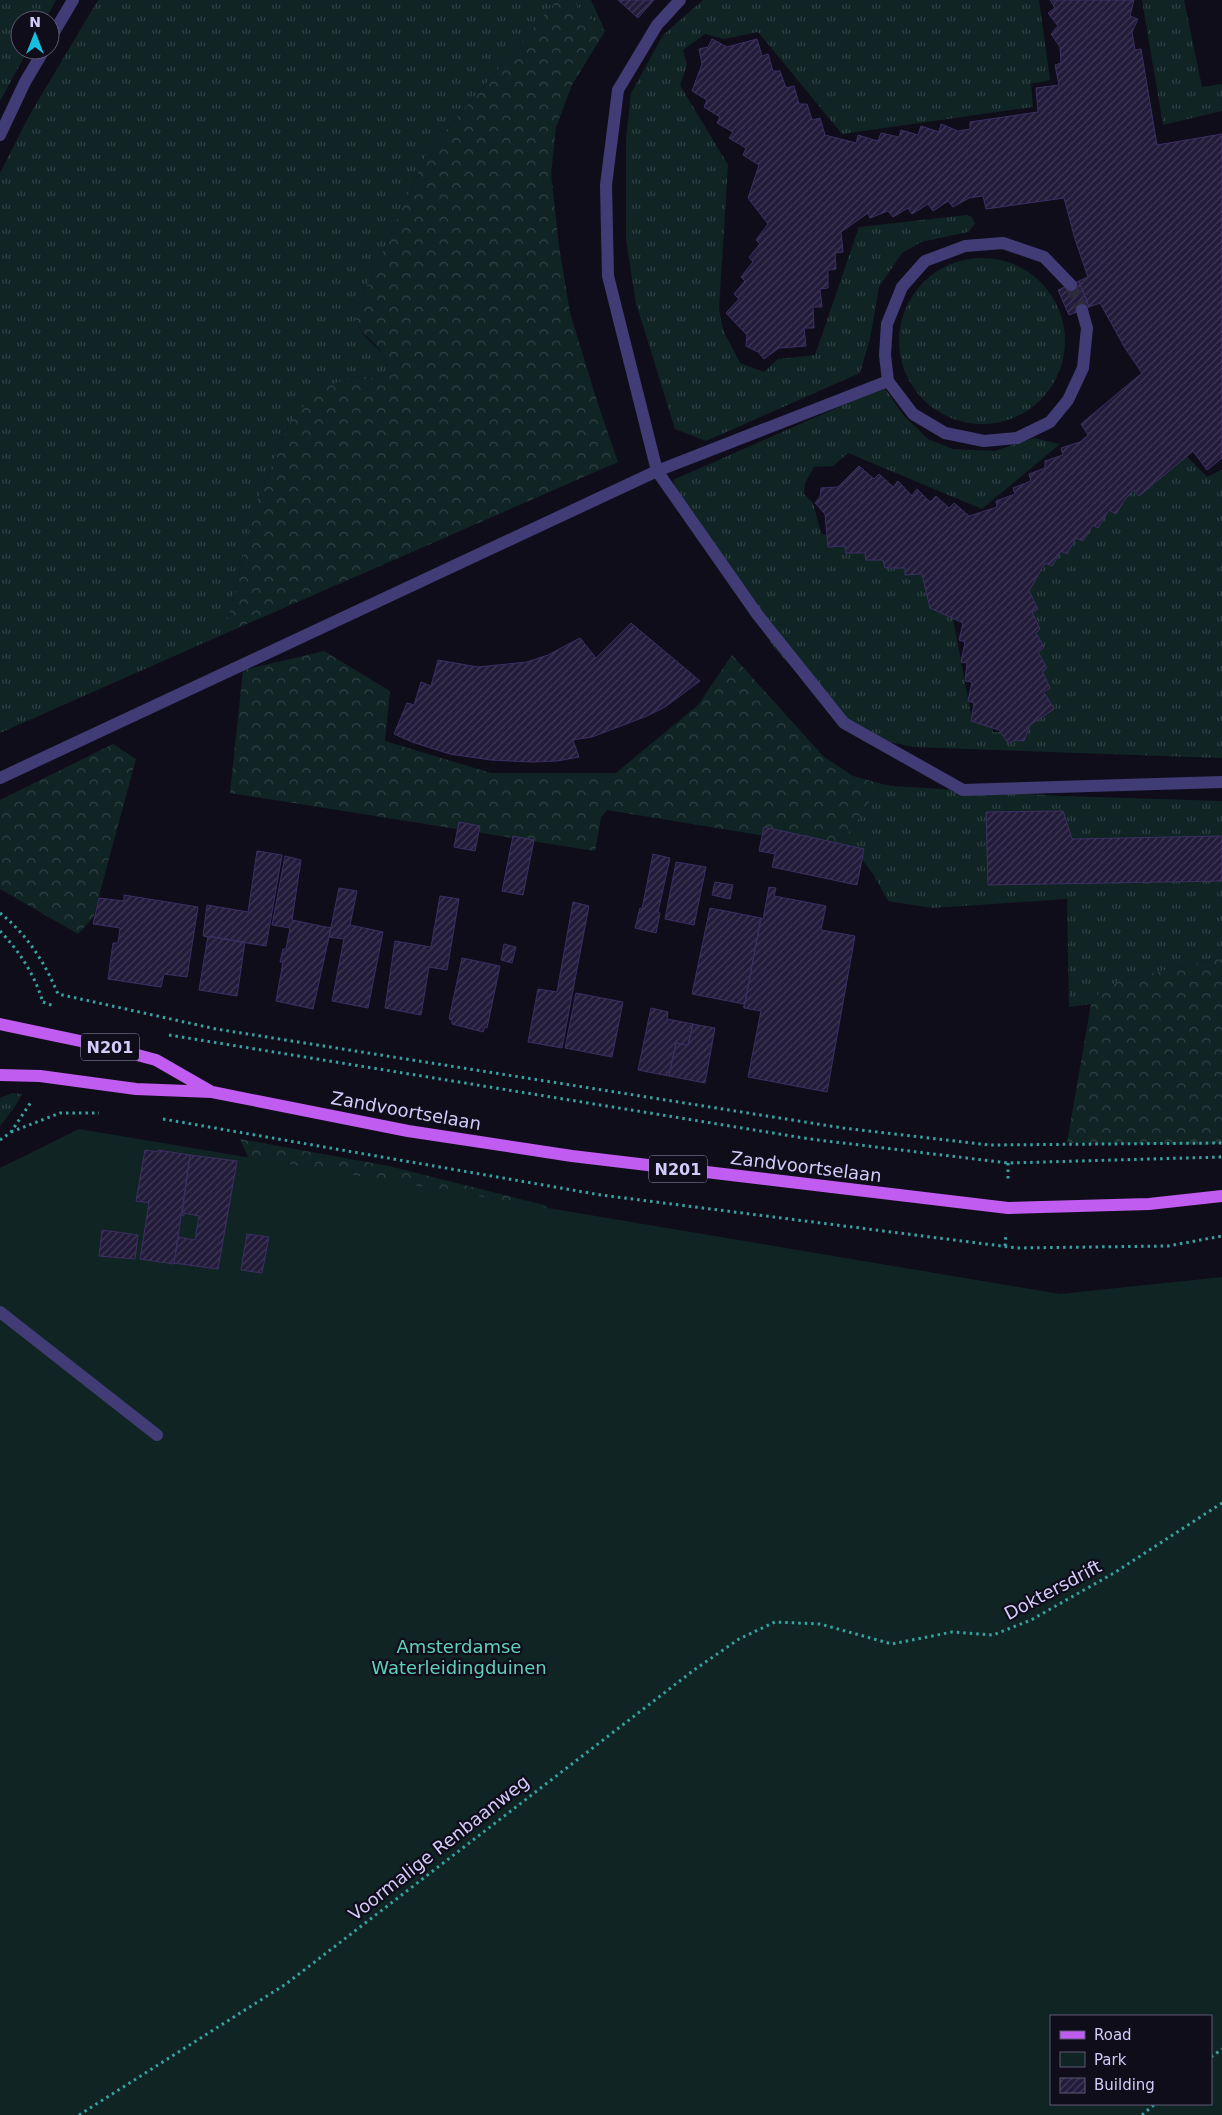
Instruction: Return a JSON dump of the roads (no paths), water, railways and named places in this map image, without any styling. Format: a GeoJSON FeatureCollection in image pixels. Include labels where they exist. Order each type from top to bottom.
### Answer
{"type":"FeatureCollection","features":[{"type":"Feature","properties":{"kind":"main road","name":"Zandvoortselaan"},"geometry":{"type":"LineString","coordinates":[[0,1024],[104,1046],[156,1060],[212,1092]]}},
{"type":"Feature","properties":{"kind":"main road","name":"Zandvoortselaan"},"geometry":{"type":"LineString","coordinates":[[0,1075],[40,1076],[136,1089],[212,1092],[408,1131],[572,1156],[1008,1208],[1149,1204],[1222,1196]]}},
{"type":"Feature","properties":{"kind":"lane"},"geometry":{"type":"LineString","coordinates":[[60,22],[73,0]]}},
{"type":"Feature","properties":{"kind":"lane"},"geometry":{"type":"LineString","coordinates":[[680,0],[657,25],[618,90],[606,185],[608,276],[657,471],[757,614],[844,723],[963,790],[1222,782]]}},
{"type":"Feature","properties":{"kind":"lane"},"geometry":{"type":"LineString","coordinates":[[0,134],[25,82],[38,60]]}},
{"type":"Feature","properties":{"kind":"lane"},"geometry":{"type":"LineString","coordinates":[[1071,285],[1044,257],[1004,243],[965,246],[925,261],[902,287],[887,324],[885,355],[888,381],[913,414],[946,433],[984,441],[1017,438],[1050,422],[1068,400],[1083,368],[1086,328],[1082,310]]}},
{"type":"Feature","properties":{"kind":"lane"},"geometry":{"type":"LineString","coordinates":[[0,778],[657,471],[888,381]]}},
{"type":"Feature","properties":{"kind":"lane"},"geometry":{"type":"LineString","coordinates":[[0,1312],[156,1435]]}},
{"type":"Feature","properties":{"kind":"tunnel"},"geometry":{"type":"LineString","coordinates":[[1071,285],[1082,310]]}},
{"type":"Feature","properties":{"kind":"park label","name":"Amsterdamse Waterleidingduinen"},"geometry":{"type":"Point","coordinates":[459,1657]}}]}
